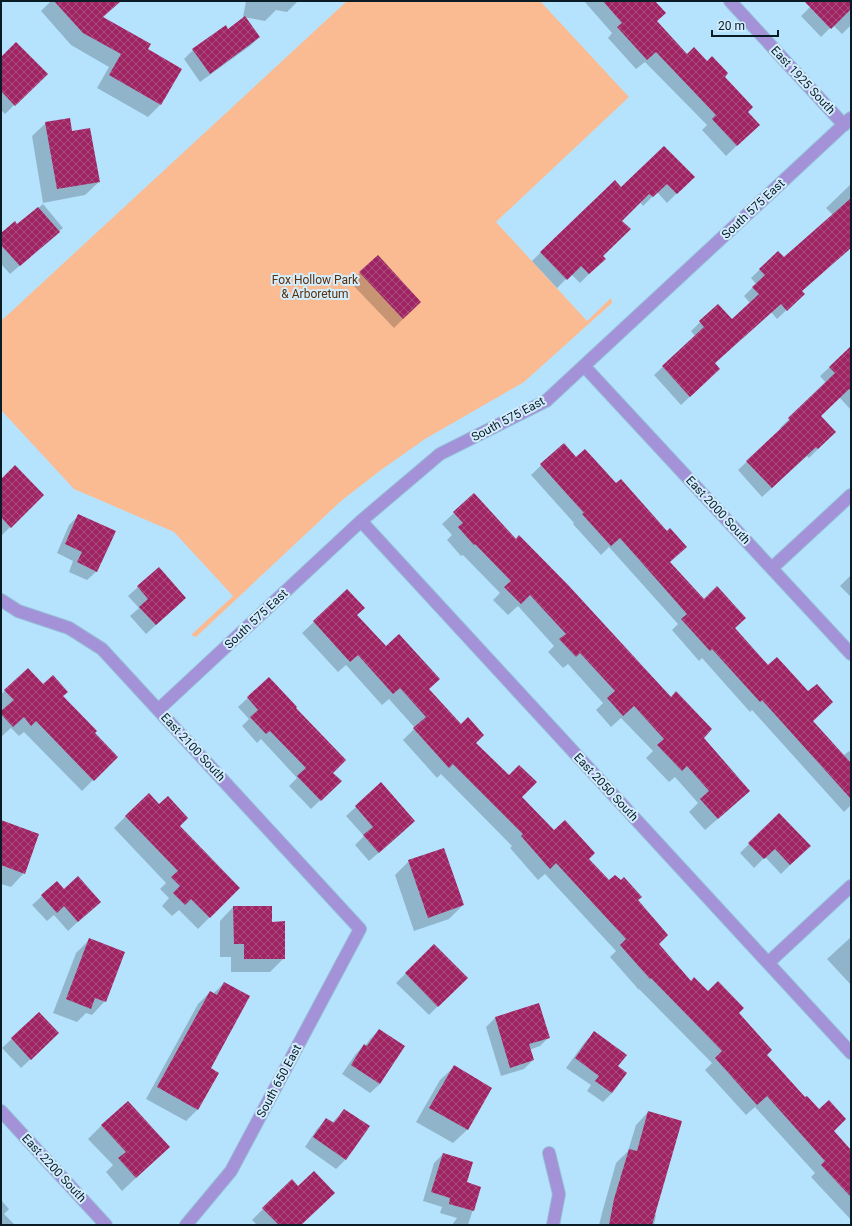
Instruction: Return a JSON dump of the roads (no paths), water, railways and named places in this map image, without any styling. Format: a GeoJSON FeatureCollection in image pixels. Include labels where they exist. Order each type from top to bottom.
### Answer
{"type":"FeatureCollection","features":[{"type":"Feature","properties":{"kind":"street","name":"East 1925 South"},"geometry":{"type":"LineString","coordinates":[[730,1],[848,121]]}},
{"type":"Feature","properties":{"kind":"street","name":"South 575 East"},"geometry":{"type":"LineString","coordinates":[[158,710],[361,521],[440,454],[546,401],[848,121]]}},
{"type":"Feature","properties":{"kind":"street","name":"East 2000 South"},"geometry":{"type":"LineString","coordinates":[[584,366],[851,654]]}},
{"type":"Feature","properties":{"kind":"street"},"geometry":{"type":"LineString","coordinates":[[772,568],[851,495]]}},
{"type":"Feature","properties":{"kind":"street","name":"East 2050 South"},"geometry":{"type":"LineString","coordinates":[[361,521],[851,1053]]}},
{"type":"Feature","properties":{"kind":"street","name":"East 2100 South"},"geometry":{"type":"LineString","coordinates":[[1,600],[18,611],[69,628],[102,649],[360,929]]}},
{"type":"Feature","properties":{"kind":"street"},"geometry":{"type":"LineString","coordinates":[[768,963],[851,886]]}},
{"type":"Feature","properties":{"kind":"street","name":"South 650 East"},"geometry":{"type":"LineString","coordinates":[[186,1225],[231,1171],[360,929]]}},
{"type":"Feature","properties":{"kind":"street","name":"East 2200 South"},"geometry":{"type":"LineString","coordinates":[[1,1111],[106,1225]]}},
{"type":"Feature","properties":{"kind":"street"},"geometry":{"type":"LineString","coordinates":[[549,1153],[559,1194],[553,1225]]}},
{"type":"Feature","properties":{"kind":"park label","name":"Fox Hollow Park & Arboretum"},"geometry":{"type":"Point","coordinates":[315,287]}}]}
